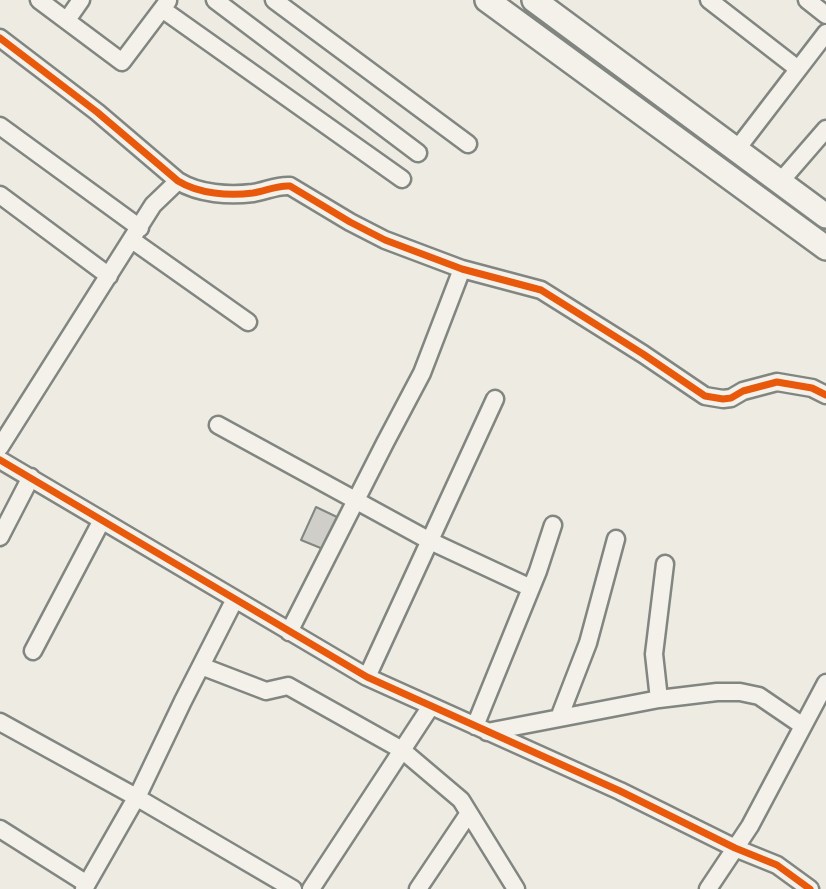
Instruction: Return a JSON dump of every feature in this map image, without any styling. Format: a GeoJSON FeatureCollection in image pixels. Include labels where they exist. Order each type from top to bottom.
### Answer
{"type":"FeatureCollection","features":[{"type":"Feature","properties":{"kind":"main road"},"geometry":{"type":"LineString","coordinates":[[487,0],[826,248]]}},
{"type":"Feature","properties":{"kind":"main road"},"geometry":{"type":"LineString","coordinates":[[534,0],[826,216]]}},
{"type":"Feature","properties":{"kind":"street"},"geometry":{"type":"LineString","coordinates":[[39,0],[122,62],[165,4],[402,179]]}},
{"type":"Feature","properties":{"kind":"street"},"geometry":{"type":"LineString","coordinates":[[67,20],[81,0]]}},
{"type":"Feature","properties":{"kind":"street"},"geometry":{"type":"LineString","coordinates":[[215,0],[418,153]]}},
{"type":"Feature","properties":{"kind":"street"},"geometry":{"type":"LineString","coordinates":[[274,0],[468,144]]}},
{"type":"Feature","properties":{"kind":"street"},"geometry":{"type":"LineString","coordinates":[[709,0],[798,69]]}},
{"type":"Feature","properties":{"kind":"street"},"geometry":{"type":"LineString","coordinates":[[807,0],[826,15]]}},
{"type":"Feature","properties":{"kind":"street"},"geometry":{"type":"LineString","coordinates":[[737,149],[826,33]]}},
{"type":"Feature","properties":{"kind":"street"},"geometry":{"type":"LineString","coordinates":[[0,38],[190,188],[223,194],[253,193],[280,185],[290,186],[385,240],[462,269],[541,290],[705,396],[731,398],[743,391],[777,382],[812,388],[826,395]]}},
{"type":"Feature","properties":{"kind":"street"},"geometry":{"type":"LineString","coordinates":[[0,125],[248,322]]}},
{"type":"Feature","properties":{"kind":"street"},"geometry":{"type":"LineString","coordinates":[[780,182],[826,129]]}},
{"type":"Feature","properties":{"kind":"street"},"geometry":{"type":"LineString","coordinates":[[0,447],[153,205],[178,181]]}},
{"type":"Feature","properties":{"kind":"street"},"geometry":{"type":"LineString","coordinates":[[3,202],[109,276]]}},
{"type":"Feature","properties":{"kind":"street"},"geometry":{"type":"LineString","coordinates":[[289,632],[422,373],[462,269]]}},
{"type":"Feature","properties":{"kind":"street"},"geometry":{"type":"LineString","coordinates":[[367,677],[495,399]]}},
{"type":"Feature","properties":{"kind":"street"},"geometry":{"type":"LineString","coordinates":[[218,425],[430,541],[531,588]]}},
{"type":"Feature","properties":{"kind":"street"},"geometry":{"type":"LineString","coordinates":[[0,460],[367,677],[777,865],[810,889]]}},
{"type":"Feature","properties":{"kind":"street"},"geometry":{"type":"LineString","coordinates":[[0,537],[31,477]]}},
{"type":"Feature","properties":{"kind":"street"},"geometry":{"type":"LineString","coordinates":[[33,651],[102,520]]}},
{"type":"Feature","properties":{"kind":"street"},"geometry":{"type":"LineString","coordinates":[[481,729],[553,525]]}},
{"type":"Feature","properties":{"kind":"street"},"geometry":{"type":"LineString","coordinates":[[559,718],[588,643],[616,539]]}},
{"type":"Feature","properties":{"kind":"street"},"geometry":{"type":"LineString","coordinates":[[659,699],[654,654],[665,564]]}},
{"type":"Feature","properties":{"kind":"street"},"geometry":{"type":"LineString","coordinates":[[0,829],[85,886],[136,797],[235,600]]}},
{"type":"Feature","properties":{"kind":"street"},"geometry":{"type":"LineString","coordinates":[[201,666],[266,691],[288,686],[402,750],[461,800],[516,889]]}},
{"type":"Feature","properties":{"kind":"street"},"geometry":{"type":"LineString","coordinates":[[481,729],[717,692],[740,692],[759,696],[803,726]]}},
{"type":"Feature","properties":{"kind":"street"},"geometry":{"type":"LineString","coordinates":[[708,889],[750,826],[803,726],[824,693]]}},
{"type":"Feature","properties":{"kind":"street"},"geometry":{"type":"LineString","coordinates":[[311,889],[431,706]]}},
{"type":"Feature","properties":{"kind":"street"},"geometry":{"type":"LineString","coordinates":[[0,722],[136,797],[293,889]]}},
{"type":"Feature","properties":{"kind":"street"},"geometry":{"type":"LineString","coordinates":[[418,889],[469,813]]}},
{"type":"Feature","properties":{"kind":"building"},"geometry":{"type":"Polygon","coordinates":[[[316,507],[337,517],[323,549],[301,540],[316,507]]]}},
{"type":"Feature","properties":{"kind":"cycle path"},"geometry":{"type":"LineString","coordinates":[[0,38],[186,185],[214,193],[234,194],[290,186],[385,240],[462,269],[541,290],[705,396],[731,398],[743,391],[777,382],[812,388],[826,395]]}},
{"type":"Feature","properties":{"kind":"cycle path"},"geometry":{"type":"LineString","coordinates":[[0,460],[367,677],[777,865],[810,889]]}}]}
